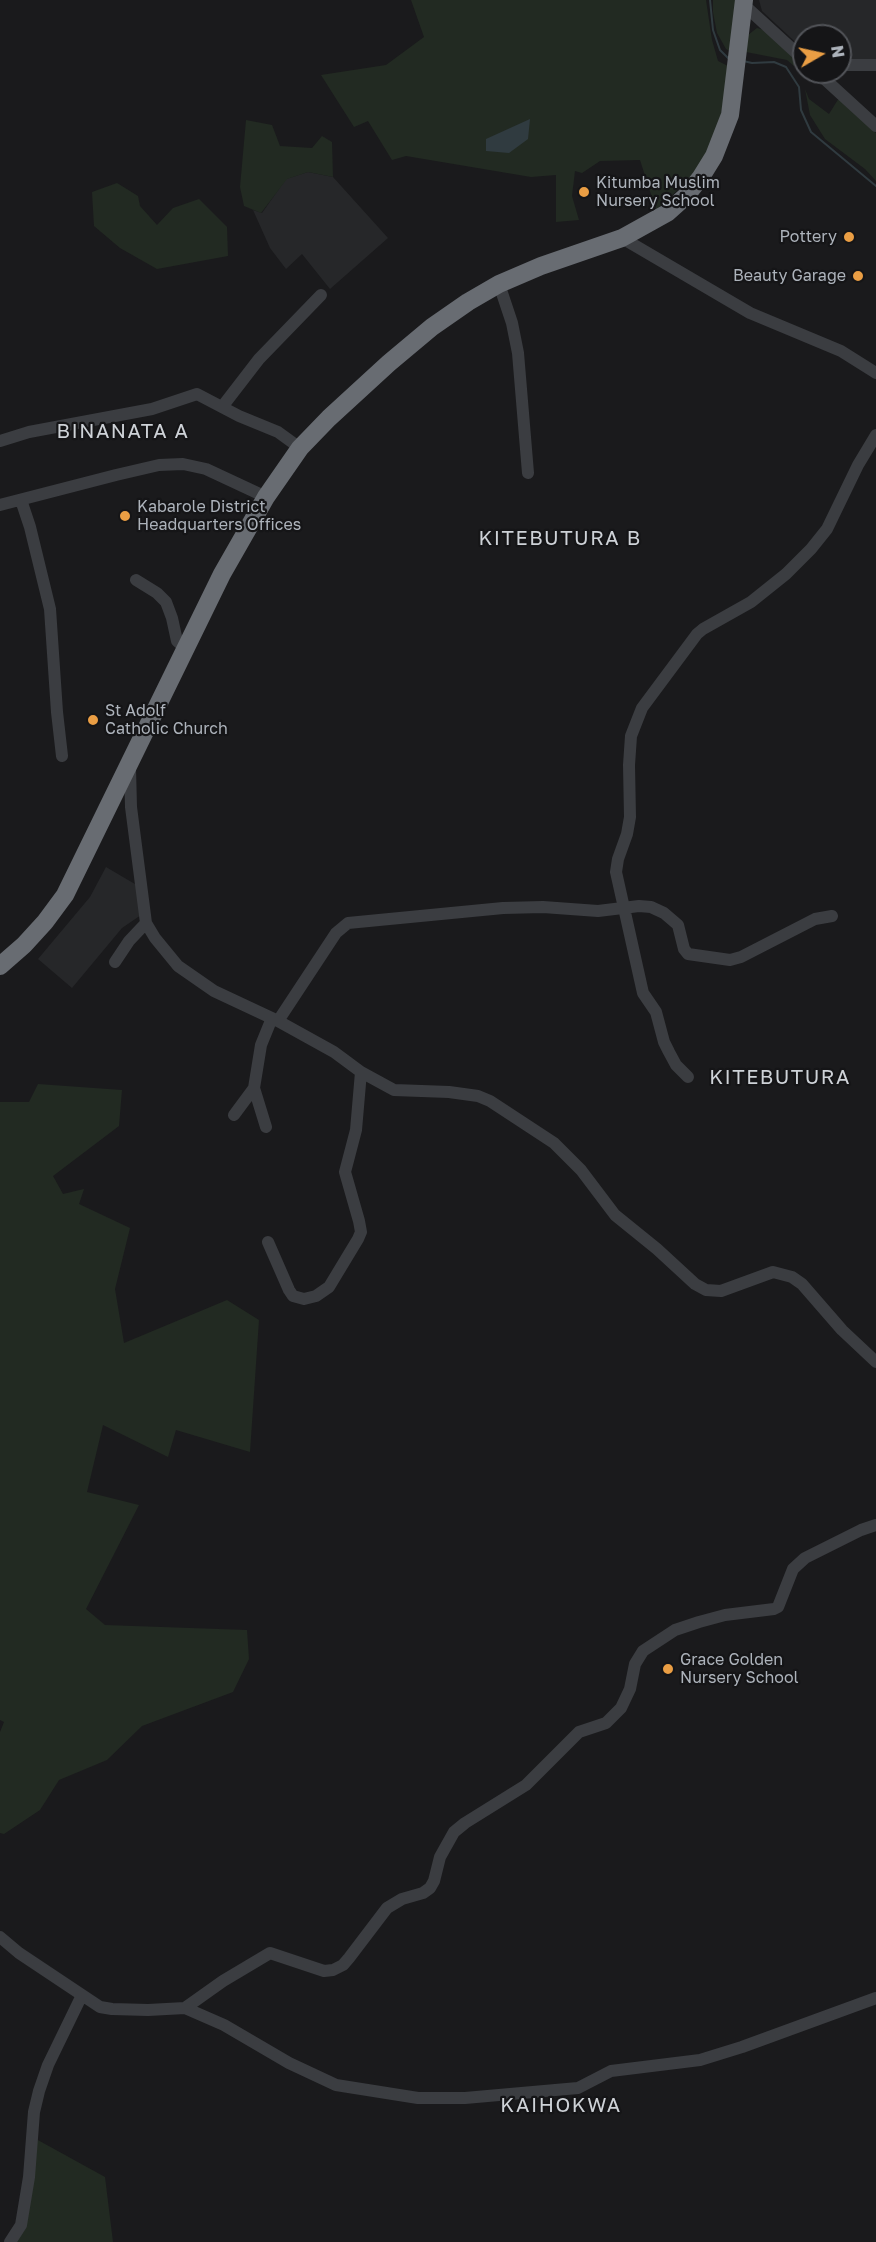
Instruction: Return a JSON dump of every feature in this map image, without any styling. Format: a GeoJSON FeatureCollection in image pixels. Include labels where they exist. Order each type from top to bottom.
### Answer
{"type":"FeatureCollection","features":[{"type":"Feature","properties":{"kind":"highway"},"geometry":{"type":"LineString","coordinates":[[0,966],[24,945],[65,895],[222,574],[266,497],[300,448],[329,417],[388,363],[432,327],[468,302],[499,284],[541,266],[622,238],[667,213],[686,196],[701,177],[724,136],[737,71],[744,2]]}},
{"type":"Feature","properties":{"kind":"street"},"geometry":{"type":"LineString","coordinates":[[744,2],[792,48]]}},
{"type":"Feature","properties":{"kind":"street"},"geometry":{"type":"LineString","coordinates":[[852,65],[876,66]]}},
{"type":"Feature","properties":{"kind":"street"},"geometry":{"type":"LineString","coordinates":[[830,84],[876,126]]}},
{"type":"Feature","properties":{"kind":"street"},"geometry":{"type":"LineString","coordinates":[[622,238],[750,313],[841,351],[876,373]]}},
{"type":"Feature","properties":{"kind":"street"},"geometry":{"type":"LineString","coordinates":[[499,284],[512,323],[518,353],[528,473]]}},
{"type":"Feature","properties":{"kind":"street"},"geometry":{"type":"LineString","coordinates":[[222,407],[259,359],[321,295]]}},
{"type":"Feature","properties":{"kind":"street"},"geometry":{"type":"LineString","coordinates":[[0,441],[29,432],[152,409],[195,394],[202,395],[222,407],[278,432],[300,448]]}},
{"type":"Feature","properties":{"kind":"street"},"geometry":{"type":"LineString","coordinates":[[688,1077],[676,1065],[669,1052],[656,1012],[643,993],[616,872],[630,817],[631,736],[642,708],[697,634],[751,602],[786,574],[811,549],[826,529],[858,465],[876,435]]}},
{"type":"Feature","properties":{"kind":"street"},"geometry":{"type":"LineString","coordinates":[[0,505],[159,465],[183,464],[206,469],[266,497]]}},
{"type":"Feature","properties":{"kind":"street"},"geometry":{"type":"LineString","coordinates":[[21,500],[50,609],[62,756]]}},
{"type":"Feature","properties":{"kind":"street"},"geometry":{"type":"LineString","coordinates":[[136,580],[160,595],[166,602],[176,640],[186,649]]}},
{"type":"Feature","properties":{"kind":"street"},"geometry":{"type":"LineString","coordinates":[[129,764],[131,807],[146,923],[178,966],[214,991],[275,1019],[334,1052],[362,1072],[394,1090],[440,1091],[478,1096],[490,1101],[554,1143],[580,1170],[615,1215],[695,1284],[706,1290],[721,1292],[773,1272],[792,1276],[876,1362]]}},
{"type":"Feature","properties":{"kind":"street"},"geometry":{"type":"LineString","coordinates":[[266,1127],[254,1088],[261,1046],[275,1019],[336,933],[348,923],[503,908],[543,907],[598,910],[623,906],[651,907],[664,913],[678,925],[684,949],[688,954],[730,960],[741,957],[815,919],[831,916]]}},
{"type":"Feature","properties":{"kind":"street"},"geometry":{"type":"LineString","coordinates":[[115,962],[129,941],[146,923]]}},
{"type":"Feature","properties":{"kind":"street"},"geometry":{"type":"LineString","coordinates":[[268,1242],[293,1296],[304,1299],[316,1296],[329,1287],[358,1239],[361,1232],[359,1221],[345,1172],[356,1130],[362,1072]]}},
{"type":"Feature","properties":{"kind":"street"},"geometry":{"type":"LineString","coordinates":[[234,1115],[254,1088]]}},
{"type":"Feature","properties":{"kind":"street"},"geometry":{"type":"LineString","coordinates":[[186,2008],[223,1981],[270,1953],[324,1971],[343,1965],[387,1908],[402,1899],[423,1893],[430,1888],[440,1857],[454,1833],[465,1823],[526,1785],[579,1732],[606,1723],[621,1708],[630,1689],[635,1664],[643,1651],[675,1630],[699,1622],[725,1615],[778,1607],[793,1569],[805,1558],[876,1525]]}},
{"type":"Feature","properties":{"kind":"street"},"geometry":{"type":"LineString","coordinates":[[0,1937],[19,1953],[100,2007],[148,2010],[186,2008],[224,2025],[289,2063],[336,2085],[418,2098],[465,2098],[578,2088],[611,2071],[700,2060],[876,1998]]}},
{"type":"Feature","properties":{"kind":"street"},"geometry":{"type":"LineString","coordinates":[[10,2242],[21,2225],[29,2177],[34,2112],[39,2091],[48,2065],[82,1995]]}},
{"type":"Feature","properties":{"kind":"shaded area"},"geometry":{"type":"Polygon","coordinates":[[[411,0],[706,0],[712,40],[718,61],[730,67],[717,136],[695,174],[656,210],[640,160],[600,161],[582,173],[575,171],[572,196],[579,220],[556,222],[556,175],[531,177],[406,156],[392,160],[368,121],[354,127],[321,75],[386,65],[424,37],[411,0]]]}},
{"type":"Feature","properties":{"kind":"shaded area"},"geometry":{"type":"Polygon","coordinates":[[[713,0],[737,0],[732,52],[726,49],[717,33],[713,0]]]}},
{"type":"Feature","properties":{"kind":"shaded area"},"geometry":{"type":"Polygon","coordinates":[[[759,0],[876,0],[876,66],[852,65],[852,24],[792,24],[792,39],[762,11],[759,0]]]}},
{"type":"Feature","properties":{"kind":"shaded area"},"geometry":{"type":"Polygon","coordinates":[[[757,28],[764,30],[792,54],[792,64],[787,60],[746,52],[748,35],[757,28]]]}},
{"type":"Feature","properties":{"kind":"shaded area"},"geometry":{"type":"Polygon","coordinates":[[[805,89],[809,99],[829,114],[839,98],[876,133],[876,181],[865,169],[825,139],[810,115],[805,89]]]}},
{"type":"Feature","properties":{"kind":"shaded area"},"geometry":{"type":"Polygon","coordinates":[[[530,119],[528,139],[509,153],[486,151],[486,139],[530,119]]]}},
{"type":"Feature","properties":{"kind":"shaded area"},"geometry":{"type":"Polygon","coordinates":[[[246,120],[272,125],[280,146],[312,148],[322,136],[332,142],[333,177],[308,172],[287,179],[261,213],[244,206],[240,187],[246,120]]]}},
{"type":"Feature","properties":{"kind":"shaded area"},"geometry":{"type":"Polygon","coordinates":[[[308,172],[333,177],[388,238],[330,289],[302,254],[286,269],[270,248],[253,210],[262,213],[286,179],[308,172]]]}},
{"type":"Feature","properties":{"kind":"shaded area"},"geometry":{"type":"Polygon","coordinates":[[[117,183],[138,196],[140,206],[157,225],[173,208],[199,199],[227,227],[228,256],[157,269],[120,248],[94,226],[92,192],[117,183]]]}},
{"type":"Feature","properties":{"kind":"shaded area"},"geometry":{"type":"Polygon","coordinates":[[[106,867],[140,887],[144,913],[122,928],[72,988],[38,959],[90,897],[106,867]]]}},
{"type":"Feature","properties":{"kind":"shaded area"},"geometry":{"type":"Polygon","coordinates":[[[38,1084],[122,1090],[119,1126],[53,1176],[63,1194],[84,1189],[79,1204],[130,1228],[115,1289],[124,1343],[227,1300],[259,1320],[250,1452],[176,1430],[168,1457],[103,1425],[87,1492],[139,1505],[86,1609],[105,1625],[247,1630],[249,1659],[233,1692],[142,1726],[107,1760],[59,1780],[40,1810],[4,1834],[0,1833],[0,1732],[4,1722],[0,1720],[0,1102],[29,1102],[38,1084]]]}},
{"type":"Feature","properties":{"kind":"shaded area"},"geometry":{"type":"Polygon","coordinates":[[[36,2139],[105,2177],[113,2242],[13,2242],[36,2139]]]}},
{"type":"Feature","properties":{"kind":"waterway"},"geometry":{"type":"LineString","coordinates":[[710,0],[713,30],[720,50],[728,58]]}},
{"type":"Feature","properties":{"kind":"waterway"},"geometry":{"type":"LineString","coordinates":[[743,61],[774,62],[786,67],[799,87],[801,110],[811,132],[876,186]]}},
{"type":"Feature","properties":{"kind":"place","name":"Kitumba Muslim Nursery School"},"geometry":{"type":"Point","coordinates":[584,192]}},
{"type":"Feature","properties":{"kind":"place","name":"Pottery"},"geometry":{"type":"Point","coordinates":[849,237]}},
{"type":"Feature","properties":{"kind":"place","name":"Beauty Garage"},"geometry":{"type":"Point","coordinates":[858,276]}},
{"type":"Feature","properties":{"kind":"place","name":"Kabarole District Headquarters Offices"},"geometry":{"type":"Point","coordinates":[125,516]}},
{"type":"Feature","properties":{"kind":"place","name":"St Adolf Catholic Church"},"geometry":{"type":"Point","coordinates":[93,720]}},
{"type":"Feature","properties":{"kind":"place","name":"Grace Golden Nursery School"},"geometry":{"type":"Point","coordinates":[668,1669]}},
{"type":"Feature","properties":{"kind":"district","name":"BINANATA A"},"geometry":{"type":"Point","coordinates":[123,432]}},
{"type":"Feature","properties":{"kind":"district","name":"KITEBUTURA B"},"geometry":{"type":"Point","coordinates":[560,539]}},
{"type":"Feature","properties":{"kind":"district","name":"KITEBUTURA"},"geometry":{"type":"Point","coordinates":[780,1078]}},
{"type":"Feature","properties":{"kind":"district","name":"KAIHOKWA"},"geometry":{"type":"Point","coordinates":[561,2106]}}]}
